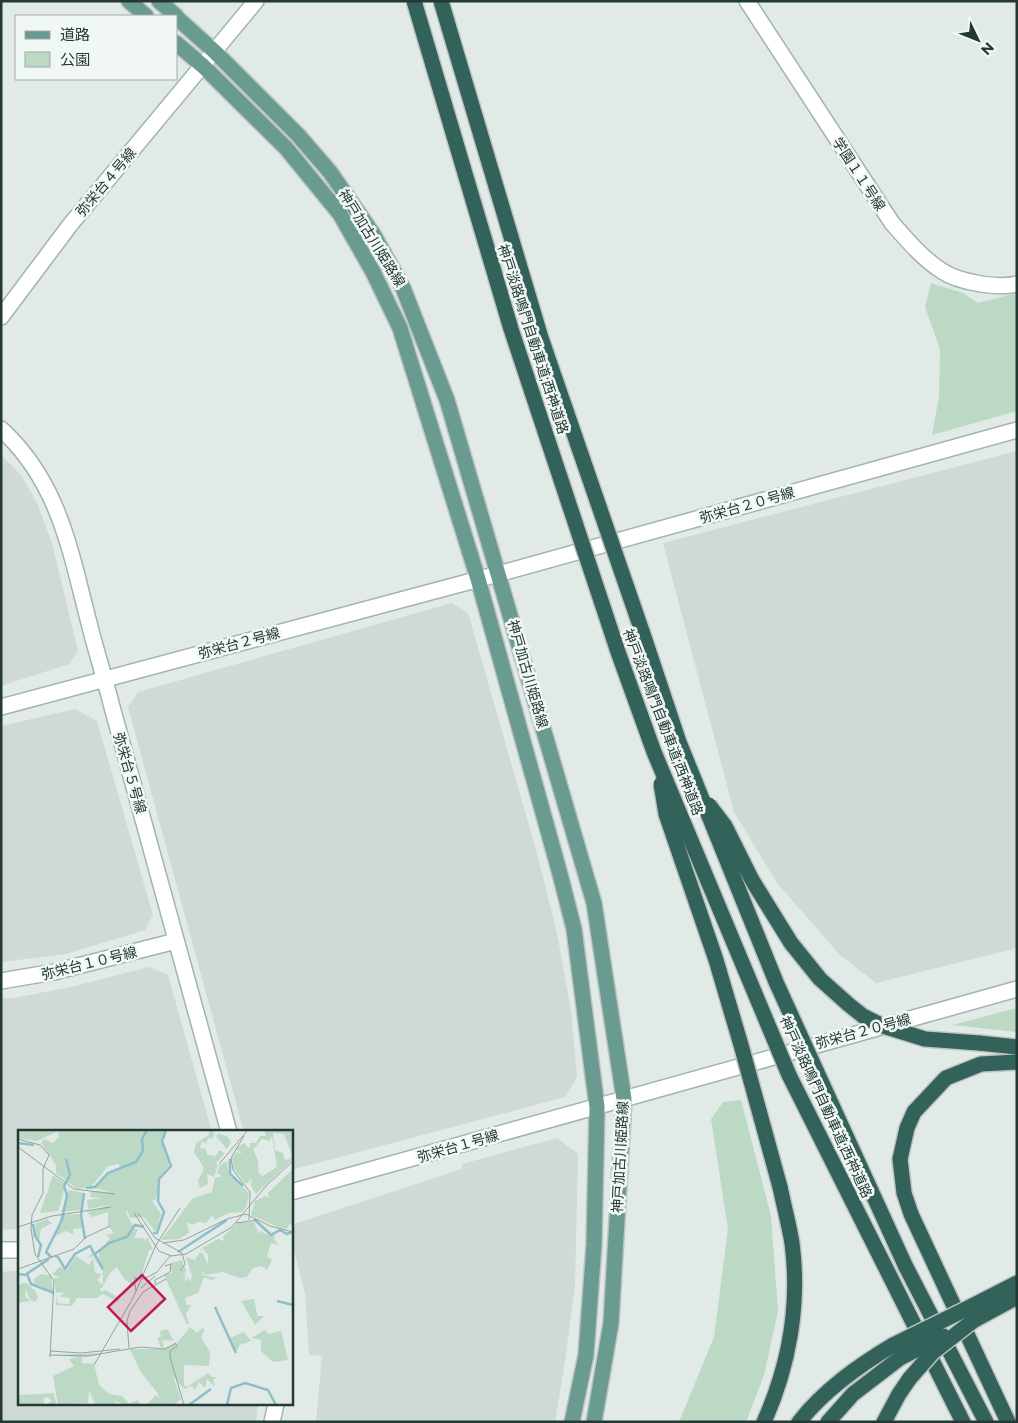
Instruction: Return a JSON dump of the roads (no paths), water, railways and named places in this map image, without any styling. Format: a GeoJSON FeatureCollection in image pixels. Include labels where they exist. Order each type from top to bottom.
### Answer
{"type":"FeatureCollection","features":[{"type":"Feature","properties":{"kind":"highway","name":"神戸淡路鳴門自動車道;西神道路"},"geometry":{"type":"LineString","coordinates":[[414,1],[511,329],[618,652],[654,752],[790,1075],[963,1422]]}},
{"type":"Feature","properties":{"kind":"highway","name":"神戸淡路鳴門自動車道;西神道路"},"geometry":{"type":"LineString","coordinates":[[442,1],[541,338],[696,787],[776,982],[905,1265],[986,1422]]}},
{"type":"Feature","properties":{"kind":"highway"},"geometry":{"type":"LineString","coordinates":[[654,752],[666,814],[716,960],[741,1045],[780,1187],[792,1244],[794,1288],[790,1337],[784,1367],[764,1422]]}},
{"type":"Feature","properties":{"kind":"highway"},"geometry":{"type":"LineString","coordinates":[[696,787],[725,826],[752,880],[776,920],[805,962],[820,980],[848,1004],[863,1016],[883,1026],[925,1039],[1017,1047]]}},
{"type":"Feature","properties":{"kind":"highway"},"geometry":{"type":"LineString","coordinates":[[1008,1422],[911,1214],[902,1186],[900,1159],[907,1128],[914,1112],[946,1078],[981,1064],[1017,1062]]}},
{"type":"Feature","properties":{"kind":"highway"},"geometry":{"type":"LineString","coordinates":[[884,1422],[910,1378],[933,1352],[972,1314],[1017,1283]]}},
{"type":"Feature","properties":{"kind":"highway"},"geometry":{"type":"LineString","coordinates":[[799,1422],[813,1406],[844,1378],[869,1360],[897,1352],[972,1314],[1017,1297]]}},
{"type":"Feature","properties":{"kind":"highway"},"geometry":{"type":"LineString","coordinates":[[828,1422],[853,1394],[897,1352]]}},
{"type":"Feature","properties":{"kind":"main road"},"geometry":{"type":"LineString","coordinates":[[129,1],[145,15]]}},
{"type":"Feature","properties":{"kind":"main road","name":"神戸加古川姫路線"},"geometry":{"type":"LineString","coordinates":[[159,1],[175,15]]}},
{"type":"Feature","properties":{"kind":"main road","name":"神戸加古川姫路線"},"geometry":{"type":"LineString","coordinates":[[178,18],[298,135],[330,172],[373,234],[403,288],[447,400],[594,903],[624,1099],[612,1323],[594,1422]]}},
{"type":"Feature","properties":{"kind":"main road","name":"神戸加古川姫路線"},"geometry":{"type":"LineString","coordinates":[[178,44],[286,148],[340,214],[373,272],[400,328],[478,579],[574,929],[597,1106],[594,1245],[586,1346],[572,1422]]}},
{"type":"Feature","properties":{"kind":"street","name":"弥栄台４号線"},"geometry":{"type":"LineString","coordinates":[[1,317],[70,225],[256,1]]}},
{"type":"Feature","properties":{"kind":"street","name":"学園１１号線"},"geometry":{"type":"LineString","coordinates":[[746,1],[892,223],[914,248],[943,272],[980,285],[1017,284]]}},
{"type":"Feature","properties":{"kind":"street","name":"弥栄台５号線"},"geometry":{"type":"LineString","coordinates":[[1,428],[17,443],[40,474],[56,509],[68,543],[228,1130]]}},
{"type":"Feature","properties":{"kind":"street","name":"弥栄台２０号線"},"geometry":{"type":"LineString","coordinates":[[478,579],[1017,430]]}},
{"type":"Feature","properties":{"kind":"street","name":"弥栄台２号線"},"geometry":{"type":"LineString","coordinates":[[1,707],[478,579]]}},
{"type":"Feature","properties":{"kind":"street","name":"弥栄台１０号線"},"geometry":{"type":"LineString","coordinates":[[1,981],[72,968],[176,941]]}},
{"type":"Feature","properties":{"kind":"street","name":"弥栄台２０号線"},"geometry":{"type":"LineString","coordinates":[[624,1099],[1017,989]]}},
{"type":"Feature","properties":{"kind":"street","name":"弥栄台１号線"},"geometry":{"type":"LineString","coordinates":[[292,1192],[624,1099]]}},
{"type":"Feature","properties":{"kind":"street"},"geometry":{"type":"LineString","coordinates":[[1,1250],[18,1250]]}},
{"type":"Feature","properties":{"kind":"street"},"geometry":{"type":"LineString","coordinates":[[272,1422],[276,1406]]}}]}
